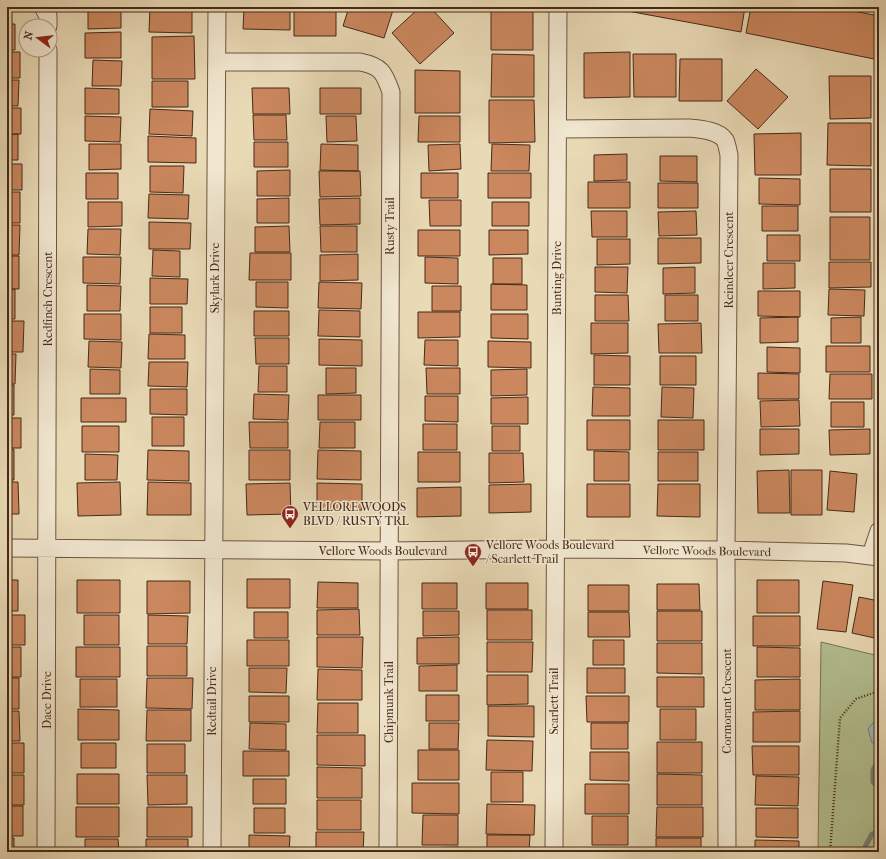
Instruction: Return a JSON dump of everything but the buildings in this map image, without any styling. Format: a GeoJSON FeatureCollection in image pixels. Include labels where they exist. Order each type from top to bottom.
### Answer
{"type":"FeatureCollection","features":[{"type":"Feature","properties":{"kind":"street"},"geometry":{"type":"LineString","coordinates":[[43,7],[48,18]]}},
{"type":"Feature","properties":{"kind":"street","name":"Skylark Drive"},"geometry":{"type":"LineString","coordinates":[[213,550],[217,7]]}},
{"type":"Feature","properties":{"kind":"street","name":"Bunting Drive"},"geometry":{"type":"LineString","coordinates":[[555,549],[558,7]]}},
{"type":"Feature","properties":{"kind":"street","name":"Redfinch Crescent"},"geometry":{"type":"LineString","coordinates":[[47,547],[48,58]]}},
{"type":"Feature","properties":{"kind":"street","name":"Rusty Trail"},"geometry":{"type":"LineString","coordinates":[[217,62],[360,62],[373,65],[384,74],[391,92],[389,551]]}},
{"type":"Feature","properties":{"kind":"street","name":"Reindeer Crescent"},"geometry":{"type":"LineString","coordinates":[[558,129],[689,128],[703,129],[718,135],[725,140],[729,156],[726,550]]}},
{"type":"Feature","properties":{"kind":"street"},"geometry":{"type":"LineString","coordinates":[[875,556],[879,531]]}},
{"type":"Feature","properties":{"kind":"street","name":"Vellore Woods Boulevard"},"geometry":{"type":"LineString","coordinates":[[7,548],[47,547],[389,551],[555,549],[726,550],[875,556]]}},
{"type":"Feature","properties":{"kind":"street","name":"Dace Drive"},"geometry":{"type":"LineString","coordinates":[[46,852],[47,547]]}},
{"type":"Feature","properties":{"kind":"street","name":"Scarlett Trail"},"geometry":{"type":"LineString","coordinates":[[554,852],[555,549]]}},
{"type":"Feature","properties":{"kind":"street","name":"Redtail Drive"},"geometry":{"type":"LineString","coordinates":[[212,852],[213,550]]}},
{"type":"Feature","properties":{"kind":"street","name":"Cormorant Crescent"},"geometry":{"type":"LineString","coordinates":[[726,550],[727,852]]}},
{"type":"Feature","properties":{"kind":"street","name":"Chipmunk Trail"},"geometry":{"type":"LineString","coordinates":[[388,852],[389,551]]}},
{"type":"Feature","properties":{"kind":"path"},"geometry":{"type":"LineString","coordinates":[[830,852],[840,718],[856,699],[879,691]]}},
{"type":"Feature","properties":{"kind":"green space"},"geometry":{"type":"Polygon","coordinates":[[[821,642],[879,656],[879,852],[818,852],[821,642]]]}},
{"type":"Feature","properties":{"kind":"water"},"geometry":{"type":"Polygon","coordinates":[[[879,721],[879,740],[872,743],[868,729],[873,723],[879,721]]]}},
{"type":"Feature","properties":{"kind":"waterway"},"geometry":{"type":"LineString","coordinates":[[879,758],[873,770],[873,782],[879,787]]}},
{"type":"Feature","properties":{"kind":"waterway"},"geometry":{"type":"LineString","coordinates":[[865,852],[865,847],[872,834],[879,833]]}},
{"type":"Feature","properties":{"kind":"place","name":"VELLORE WOODS BLVD / RUSTY TRL"},"geometry":{"type":"Point","coordinates":[290,529]}},
{"type":"Feature","properties":{"kind":"place","name":"Vellore Woods Boulevard / Scarlett Trail"},"geometry":{"type":"Point","coordinates":[473,567]}}]}
